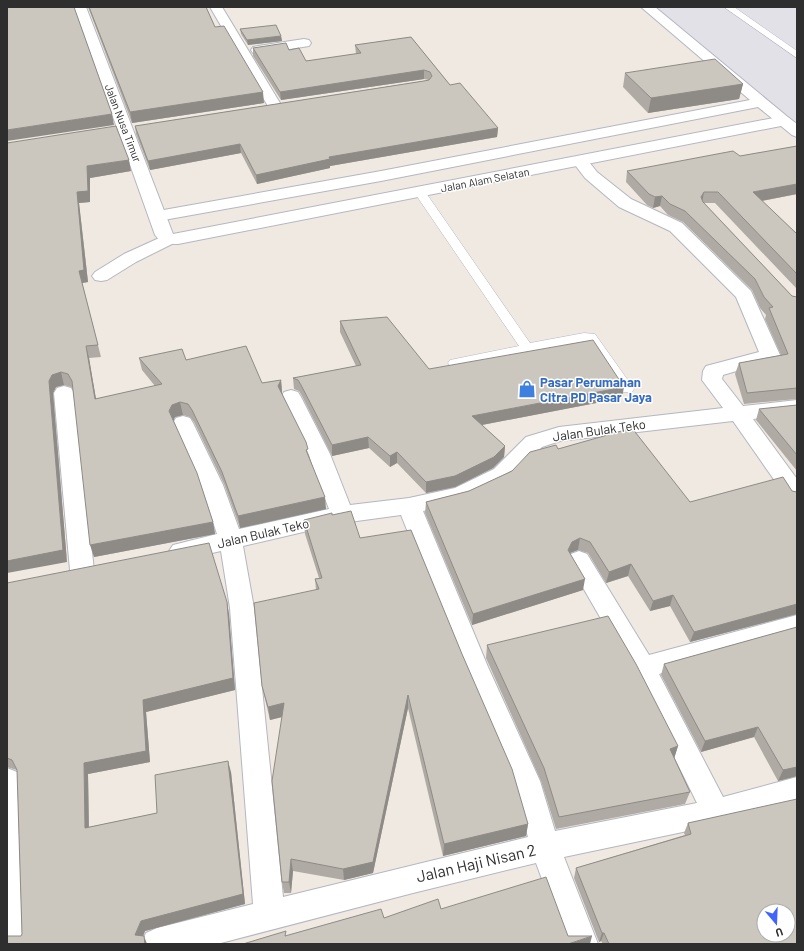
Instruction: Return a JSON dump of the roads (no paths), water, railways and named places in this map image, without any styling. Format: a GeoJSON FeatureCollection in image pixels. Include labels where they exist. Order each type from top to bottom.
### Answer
{"type":"FeatureCollection","features":[{"type":"Feature","properties":{"kind":"street","name":"Jalan Nusa Timur"},"geometry":{"type":"LineString","coordinates":[[80,7],[164,235],[168,239]]}},
{"type":"Feature","properties":{"kind":"street"},"geometry":{"type":"LineString","coordinates":[[216,7],[276,108]]}},
{"type":"Feature","properties":{"kind":"street"},"geometry":{"type":"LineString","coordinates":[[647,7],[797,132]]}},
{"type":"Feature","properties":{"kind":"street"},"geometry":{"type":"LineString","coordinates":[[243,52],[304,43]]}},
{"type":"Feature","properties":{"kind":"street"},"geometry":{"type":"LineString","coordinates":[[158,216],[381,176],[761,102]]}},
{"type":"Feature","properties":{"kind":"street"},"geometry":{"type":"LineString","coordinates":[[260,111],[292,106]]}},
{"type":"Feature","properties":{"kind":"street","name":"Jalan Alam Selatan"},"geometry":{"type":"LineString","coordinates":[[168,239],[178,239],[580,162],[784,120]]}},
{"type":"Feature","properties":{"kind":"street"},"geometry":{"type":"LineString","coordinates":[[580,162],[591,175],[625,203],[676,227],[744,295],[770,354],[713,371],[712,380],[797,495]]}},
{"type":"Feature","properties":{"kind":"street"},"geometry":{"type":"LineString","coordinates":[[381,176],[395,197]]}},
{"type":"Feature","properties":{"kind":"street"},"geometry":{"type":"LineString","coordinates":[[102,276],[130,258],[168,239]]}},
{"type":"Feature","properties":{"kind":"street"},"geometry":{"type":"LineString","coordinates":[[64,393],[82,570]]}},
{"type":"Feature","properties":{"kind":"street"},"geometry":{"type":"LineString","coordinates":[[292,397],[319,454],[342,514]]}},
{"type":"Feature","properties":{"kind":"street","name":"Jalan Bulak Teko"},"geometry":{"type":"LineString","coordinates":[[161,555],[231,541],[342,514],[410,506],[460,495],[502,475],[534,442],[559,434],[650,423],[739,415],[797,407]]}},
{"type":"Feature","properties":{"kind":"street"},"geometry":{"type":"LineString","coordinates":[[183,423],[212,485],[231,541],[242,608],[269,915]]}},
{"type":"Feature","properties":{"kind":"street"},"geometry":{"type":"LineString","coordinates":[[410,506],[475,667],[526,781],[545,847],[582,944]]}},
{"type":"Feature","properties":{"kind":"street"},"geometry":{"type":"LineString","coordinates":[[579,560],[643,668],[716,812]]}},
{"type":"Feature","properties":{"kind":"street"},"geometry":{"type":"LineString","coordinates":[[60,575],[106,566]]}},
{"type":"Feature","properties":{"kind":"street"},"geometry":{"type":"LineString","coordinates":[[643,668],[797,625]]}},
{"type":"Feature","properties":{"kind":"street"},"geometry":{"type":"LineString","coordinates":[[7,781],[10,944]]}},
{"type":"Feature","properties":{"kind":"street","name":"Jalan Haji Nisan 2"},"geometry":{"type":"LineString","coordinates":[[157,944],[413,878],[545,847],[716,812],[797,790]]}},
{"type":"Feature","properties":{"kind":"lane"},"geometry":{"type":"LineString","coordinates":[[728,7],[797,55]]}},
{"type":"Feature","properties":{"kind":"lane"},"geometry":{"type":"LineString","coordinates":[[784,46],[797,43]]}},
{"type":"Feature","properties":{"kind":"lane"},"geometry":{"type":"LineString","coordinates":[[420,192],[527,348]]}},
{"type":"Feature","properties":{"kind":"lane"},"geometry":{"type":"LineString","coordinates":[[455,363],[590,337],[627,389]]}},
{"type":"Feature","properties":{"kind":"place","name":"Pasar Perumahan Citra PD Pasar Jaya"},"geometry":{"type":"Point","coordinates":[527,389]}}]}
